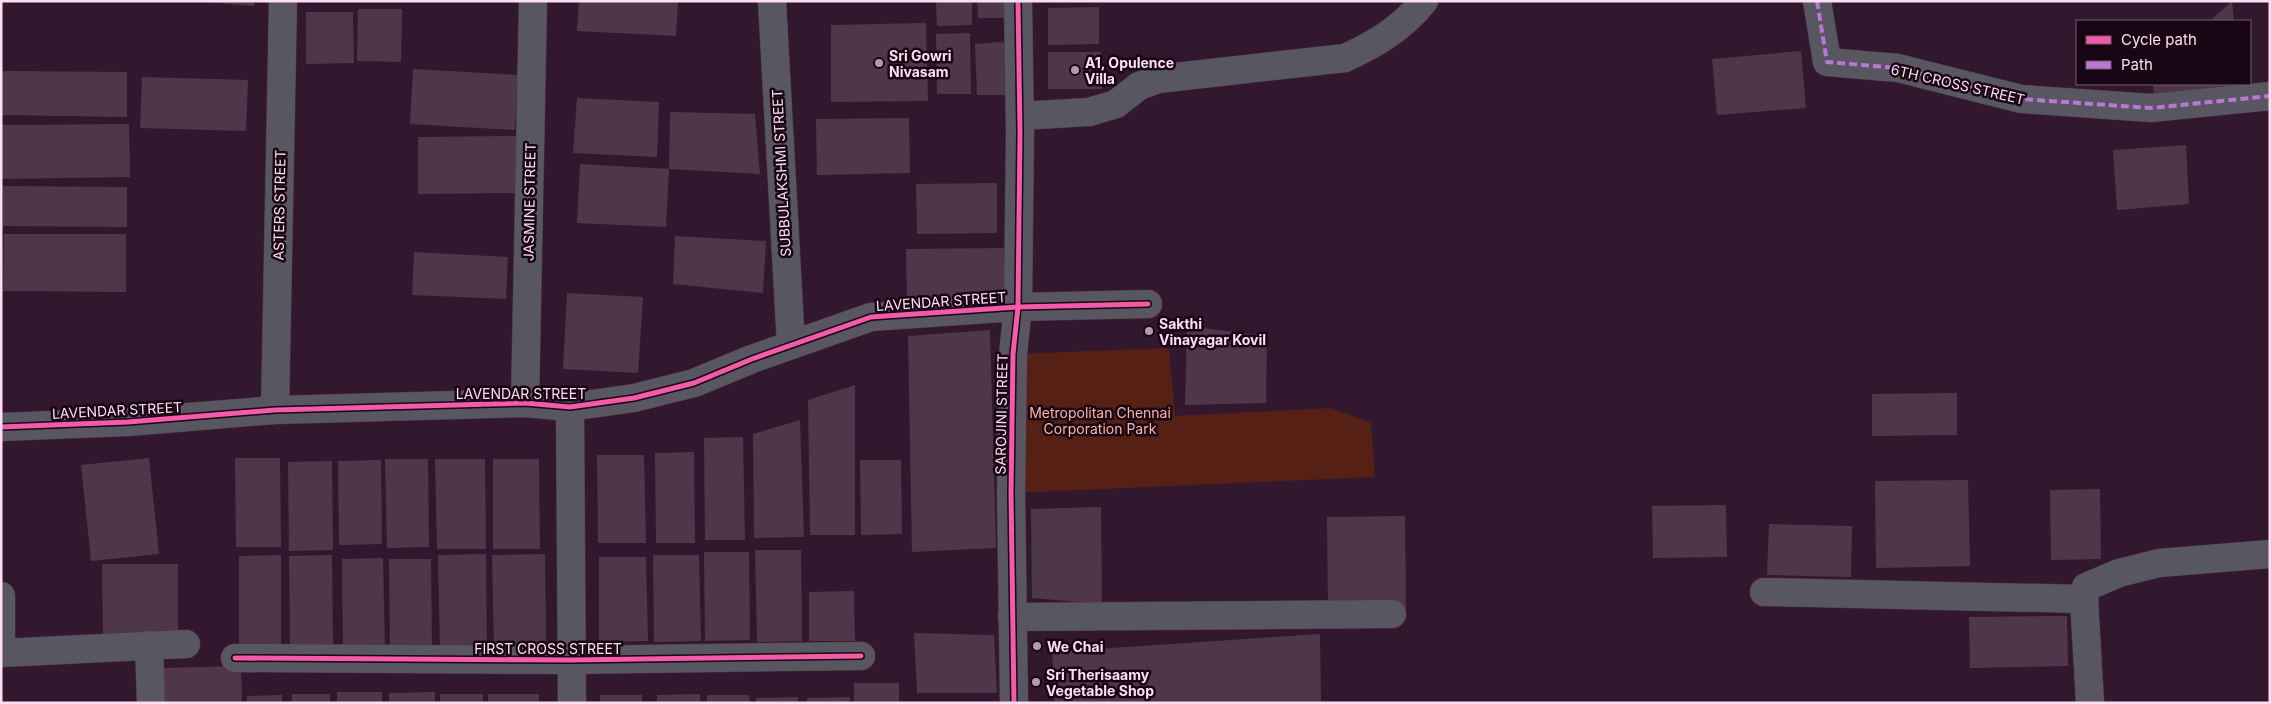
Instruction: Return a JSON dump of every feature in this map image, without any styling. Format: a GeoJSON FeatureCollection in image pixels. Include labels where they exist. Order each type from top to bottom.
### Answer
{"type":"FeatureCollection","features":[{"type":"Feature","properties":{"kind":"street","name":"ASTERS STREET"},"geometry":{"type":"LineString","coordinates":[[275,410],[283,1]]}},
{"type":"Feature","properties":{"kind":"street","name":"JASMINE STREET"},"geometry":{"type":"LineString","coordinates":[[525,403],[532,1]]}},
{"type":"Feature","properties":{"kind":"street","name":"SUBBULAKSHMI STREET"},"geometry":{"type":"LineString","coordinates":[[772,1],[791,344]]}},
{"type":"Feature","properties":{"kind":"street","name":"SAROJINI STREET"},"geometry":{"type":"LineString","coordinates":[[1014,703],[1012,453],[1013,354],[1018,307],[1018,1]]}},
{"type":"Feature","properties":{"kind":"street"},"geometry":{"type":"LineString","coordinates":[[1019,106],[1089,112],[1116,104],[1139,86],[1158,79],[1345,58],[1372,46],[1397,30],[1424,1]]}},
{"type":"Feature","properties":{"kind":"street","name":"6TH CROSS STREET"},"geometry":{"type":"LineString","coordinates":[[1817,1],[1827,62],[1898,68],[2020,100],[2151,108],[2270,96]]}},
{"type":"Feature","properties":{"kind":"street","name":"LAVENDAR STREET"},"geometry":{"type":"LineString","coordinates":[[1,426],[128,422],[275,410],[525,403],[570,407],[634,398],[694,383],[791,344],[871,316],[1018,307],[1148,304]]}},
{"type":"Feature","properties":{"kind":"street"},"geometry":{"type":"LineString","coordinates":[[570,407],[572,703]]}},
{"type":"Feature","properties":{"kind":"street"},"geometry":{"type":"LineString","coordinates":[[2090,703],[2084,599],[2086,587],[2119,574],[2159,563],[2270,554]]}},
{"type":"Feature","properties":{"kind":"street"},"geometry":{"type":"LineString","coordinates":[[1764,592],[2084,599]]}},
{"type":"Feature","properties":{"kind":"street"},"geometry":{"type":"LineString","coordinates":[[1,596],[1,641]]}},
{"type":"Feature","properties":{"kind":"street"},"geometry":{"type":"LineString","coordinates":[[1012,617],[1392,614]]}},
{"type":"Feature","properties":{"kind":"street"},"geometry":{"type":"LineString","coordinates":[[1,653],[186,644]]}},
{"type":"Feature","properties":{"kind":"street"},"geometry":{"type":"LineString","coordinates":[[150,645],[151,703]]}},
{"type":"Feature","properties":{"kind":"street","name":"FIRST CROSS STREET"},"geometry":{"type":"LineString","coordinates":[[236,658],[571,660],[861,656]]}},
{"type":"Feature","properties":{"kind":"green space","name":"Metropolitan Chennai Corporation Park"},"geometry":{"type":"Polygon","coordinates":[[[1169,348],[1175,416],[1331,408],[1371,423],[1375,477],[1011,493],[1013,354],[1169,348]]]}},
{"type":"Feature","properties":{"kind":"building"},"geometry":{"type":"Polygon","coordinates":[[[193,1],[254,1],[254,6],[193,1]]]}},
{"type":"Feature","properties":{"kind":"building"},"geometry":{"type":"Polygon","coordinates":[[[579,1],[678,1],[676,36],[577,31],[579,1]]]}},
{"type":"Feature","properties":{"kind":"building"},"geometry":{"type":"Polygon","coordinates":[[[936,1],[972,1],[972,25],[937,26],[936,1]]]}},
{"type":"Feature","properties":{"kind":"building"},"geometry":{"type":"Polygon","coordinates":[[[977,1],[1017,1],[1017,18],[978,18],[977,1]]]}},
{"type":"Feature","properties":{"kind":"building"},"geometry":{"type":"Polygon","coordinates":[[[2232,1],[2234,20],[2211,20],[2232,1]]]}},
{"type":"Feature","properties":{"kind":"building"},"geometry":{"type":"Polygon","coordinates":[[[1099,7],[1099,44],[1048,45],[1048,8],[1099,7]]]}},
{"type":"Feature","properties":{"kind":"building"},"geometry":{"type":"Polygon","coordinates":[[[358,9],[402,9],[401,62],[357,61],[358,9]]]}},
{"type":"Feature","properties":{"kind":"building"},"geometry":{"type":"Polygon","coordinates":[[[306,12],[353,12],[354,63],[306,64],[306,12]]]}},
{"type":"Feature","properties":{"kind":"building","name":"Sri Gowri Nivasam"},"geometry":{"type":"Polygon","coordinates":[[[926,23],[928,101],[831,102],[831,25],[926,23]]]}},
{"type":"Feature","properties":{"kind":"building"},"geometry":{"type":"Polygon","coordinates":[[[970,33],[971,94],[937,94],[936,34],[970,33]]]}},
{"type":"Feature","properties":{"kind":"building"},"geometry":{"type":"Polygon","coordinates":[[[1000,42],[1016,44],[1019,95],[977,95],[975,44],[1000,42]]]}},
{"type":"Feature","properties":{"kind":"building"},"geometry":{"type":"Polygon","coordinates":[[[1801,51],[1806,108],[1717,115],[1712,59],[1801,51]]]}},
{"type":"Feature","properties":{"kind":"building","name":"A1, Opulence Villa"},"geometry":{"type":"Polygon","coordinates":[[[1048,52],[1101,52],[1102,89],[1048,89],[1048,52]]]}},
{"type":"Feature","properties":{"kind":"building"},"geometry":{"type":"Polygon","coordinates":[[[413,69],[518,75],[515,130],[410,124],[413,69]]]}},
{"type":"Feature","properties":{"kind":"building"},"geometry":{"type":"Polygon","coordinates":[[[1,71],[127,72],[127,117],[1,115],[1,71]]]}},
{"type":"Feature","properties":{"kind":"building"},"geometry":{"type":"Polygon","coordinates":[[[142,77],[248,80],[246,131],[140,128],[142,77]]]}},
{"type":"Feature","properties":{"kind":"building"},"geometry":{"type":"Polygon","coordinates":[[[2153,85],[2241,85],[2241,86],[2154,95],[2153,85]]]}},
{"type":"Feature","properties":{"kind":"building"},"geometry":{"type":"Polygon","coordinates":[[[577,98],[659,102],[657,157],[573,153],[577,98]]]}},
{"type":"Feature","properties":{"kind":"building"},"geometry":{"type":"Polygon","coordinates":[[[670,112],[755,114],[760,174],[669,169],[670,112]]]}},
{"type":"Feature","properties":{"kind":"building"},"geometry":{"type":"Polygon","coordinates":[[[909,118],[910,173],[817,175],[816,119],[909,118]]]}},
{"type":"Feature","properties":{"kind":"building"},"geometry":{"type":"Polygon","coordinates":[[[129,124],[130,177],[1,179],[1,125],[129,124]]]}},
{"type":"Feature","properties":{"kind":"building"},"geometry":{"type":"Polygon","coordinates":[[[519,136],[519,193],[418,194],[418,137],[519,136]]]}},
{"type":"Feature","properties":{"kind":"building"},"geometry":{"type":"Polygon","coordinates":[[[2186,145],[2189,204],[2117,210],[2113,150],[2186,145]]]}},
{"type":"Feature","properties":{"kind":"building"},"geometry":{"type":"Polygon","coordinates":[[[580,164],[669,169],[666,227],[577,223],[580,164]]]}},
{"type":"Feature","properties":{"kind":"building"},"geometry":{"type":"Polygon","coordinates":[[[997,183],[997,233],[917,234],[916,184],[997,183]]]}},
{"type":"Feature","properties":{"kind":"building"},"geometry":{"type":"Polygon","coordinates":[[[3,186],[127,187],[127,227],[3,226],[3,186]]]}},
{"type":"Feature","properties":{"kind":"building"},"geometry":{"type":"Polygon","coordinates":[[[4,234],[126,234],[126,292],[3,291],[4,234]]]}},
{"type":"Feature","properties":{"kind":"building"},"geometry":{"type":"Polygon","coordinates":[[[675,236],[766,241],[763,293],[673,284],[675,236]]]}},
{"type":"Feature","properties":{"kind":"building"},"geometry":{"type":"Polygon","coordinates":[[[1007,248],[1007,299],[907,301],[906,249],[1007,248]]]}},
{"type":"Feature","properties":{"kind":"building"},"geometry":{"type":"Polygon","coordinates":[[[414,252],[508,257],[506,299],[412,295],[414,252]]]}},
{"type":"Feature","properties":{"kind":"building"},"geometry":{"type":"Polygon","coordinates":[[[567,293],[643,297],[638,373],[563,369],[567,293]]]}},
{"type":"Feature","properties":{"kind":"building"},"geometry":{"type":"Polygon","coordinates":[[[1187,326],[1267,336],[1266,403],[1185,405],[1187,326]]]}},
{"type":"Feature","properties":{"kind":"building"},"geometry":{"type":"Polygon","coordinates":[[[990,330],[996,548],[912,552],[908,336],[990,330]]]}},
{"type":"Feature","properties":{"kind":"building"},"geometry":{"type":"Polygon","coordinates":[[[855,385],[855,535],[810,535],[808,400],[855,385]]]}},
{"type":"Feature","properties":{"kind":"building"},"geometry":{"type":"Polygon","coordinates":[[[1957,393],[1957,435],[1872,436],[1872,394],[1957,393]]]}},
{"type":"Feature","properties":{"kind":"building"},"geometry":{"type":"Polygon","coordinates":[[[800,420],[804,537],[754,538],[753,434],[800,420]]]}},
{"type":"Feature","properties":{"kind":"building"},"geometry":{"type":"Polygon","coordinates":[[[743,437],[745,540],[705,540],[704,438],[743,437]]]}},
{"type":"Feature","properties":{"kind":"building"},"geometry":{"type":"Polygon","coordinates":[[[694,452],[695,543],[656,543],[655,453],[694,452]]]}},
{"type":"Feature","properties":{"kind":"building"},"geometry":{"type":"Polygon","coordinates":[[[597,455],[644,455],[646,543],[598,543],[597,455]]]}},
{"type":"Feature","properties":{"kind":"building"},"geometry":{"type":"Polygon","coordinates":[[[149,458],[159,554],[91,561],[81,465],[149,458]]]}},
{"type":"Feature","properties":{"kind":"building"},"geometry":{"type":"Polygon","coordinates":[[[235,458],[280,458],[281,547],[236,547],[235,458]]]}},
{"type":"Feature","properties":{"kind":"building"},"geometry":{"type":"Polygon","coordinates":[[[385,459],[428,459],[429,547],[387,548],[385,459]]]}},
{"type":"Feature","properties":{"kind":"building"},"geometry":{"type":"Polygon","coordinates":[[[435,459],[485,459],[486,549],[437,549],[435,459]]]}},
{"type":"Feature","properties":{"kind":"building"},"geometry":{"type":"Polygon","coordinates":[[[493,459],[539,459],[540,549],[493,549],[493,459]]]}},
{"type":"Feature","properties":{"kind":"building"},"geometry":{"type":"Polygon","coordinates":[[[381,460],[382,544],[339,545],[338,461],[381,460]]]}},
{"type":"Feature","properties":{"kind":"building"},"geometry":{"type":"Polygon","coordinates":[[[860,460],[901,460],[902,534],[861,535],[860,460]]]}},
{"type":"Feature","properties":{"kind":"building"},"geometry":{"type":"Polygon","coordinates":[[[332,461],[333,550],[289,551],[288,462],[332,461]]]}},
{"type":"Feature","properties":{"kind":"building"},"geometry":{"type":"Polygon","coordinates":[[[1968,480],[1970,566],[1876,568],[1875,481],[1968,480]]]}},
{"type":"Feature","properties":{"kind":"building"},"geometry":{"type":"Polygon","coordinates":[[[2100,489],[2101,559],[2051,560],[2050,490],[2100,489]]]}},
{"type":"Feature","properties":{"kind":"building"},"geometry":{"type":"Polygon","coordinates":[[[1726,505],[1727,557],[1653,558],[1652,506],[1726,505]]]}},
{"type":"Feature","properties":{"kind":"building"},"geometry":{"type":"Polygon","coordinates":[[[1101,507],[1102,604],[1032,598],[1031,509],[1101,507]]]}},
{"type":"Feature","properties":{"kind":"building"},"geometry":{"type":"Polygon","coordinates":[[[1405,516],[1406,608],[1328,609],[1327,517],[1405,516]]]}},
{"type":"Feature","properties":{"kind":"building"},"geometry":{"type":"Polygon","coordinates":[[[1769,524],[1852,526],[1851,577],[1767,575],[1769,524]]]}},
{"type":"Feature","properties":{"kind":"building"},"geometry":{"type":"Polygon","coordinates":[[[755,550],[801,550],[802,641],[757,642],[755,550]]]}},
{"type":"Feature","properties":{"kind":"building"},"geometry":{"type":"Polygon","coordinates":[[[704,552],[749,552],[750,640],[705,641],[704,552]]]}},
{"type":"Feature","properties":{"kind":"building"},"geometry":{"type":"Polygon","coordinates":[[[486,554],[487,654],[440,654],[438,555],[486,554]]]}},
{"type":"Feature","properties":{"kind":"building"},"geometry":{"type":"Polygon","coordinates":[[[545,554],[546,652],[494,653],[492,555],[545,554]]]}},
{"type":"Feature","properties":{"kind":"building"},"geometry":{"type":"Polygon","coordinates":[[[281,555],[281,644],[239,644],[239,556],[281,555]]]}},
{"type":"Feature","properties":{"kind":"building"},"geometry":{"type":"Polygon","coordinates":[[[332,555],[333,644],[290,645],[289,556],[332,555]]]}},
{"type":"Feature","properties":{"kind":"building"},"geometry":{"type":"Polygon","coordinates":[[[653,555],[699,555],[701,641],[654,642],[653,555]]]}},
{"type":"Feature","properties":{"kind":"building"},"geometry":{"type":"Polygon","coordinates":[[[599,557],[646,557],[648,641],[599,642],[599,557]]]}},
{"type":"Feature","properties":{"kind":"building"},"geometry":{"type":"Polygon","coordinates":[[[383,558],[385,651],[343,652],[342,559],[383,558]]]}},
{"type":"Feature","properties":{"kind":"building"},"geometry":{"type":"Polygon","coordinates":[[[389,559],[431,559],[432,652],[390,652],[389,559]]]}},
{"type":"Feature","properties":{"kind":"building"},"geometry":{"type":"Polygon","coordinates":[[[102,564],[178,564],[178,636],[103,637],[102,564]]]}},
{"type":"Feature","properties":{"kind":"building"},"geometry":{"type":"Polygon","coordinates":[[[854,591],[855,641],[809,641],[809,592],[854,591]]]}},
{"type":"Feature","properties":{"kind":"building"},"geometry":{"type":"Polygon","coordinates":[[[2067,616],[2068,666],[1970,668],[1969,617],[2067,616]]]}},
{"type":"Feature","properties":{"kind":"building"},"geometry":{"type":"Polygon","coordinates":[[[914,633],[994,635],[997,693],[917,693],[914,633]]]}},
{"type":"Feature","properties":{"kind":"building"},"geometry":{"type":"Polygon","coordinates":[[[1320,634],[1321,703],[1055,703],[1052,652],[1320,634]]]}},
{"type":"Feature","properties":{"kind":"building"},"geometry":{"type":"Polygon","coordinates":[[[241,666],[242,703],[161,703],[161,668],[241,666]]]}},
{"type":"Feature","properties":{"kind":"building"},"geometry":{"type":"Polygon","coordinates":[[[854,683],[899,683],[899,703],[854,703],[854,683]]]}},
{"type":"Feature","properties":{"kind":"building"},"geometry":{"type":"Polygon","coordinates":[[[337,692],[382,692],[382,703],[337,703],[337,692]]]}},
{"type":"Feature","properties":{"kind":"building"},"geometry":{"type":"Polygon","coordinates":[[[435,692],[435,703],[389,703],[389,693],[435,692]]]}},
{"type":"Feature","properties":{"kind":"building"},"geometry":{"type":"Polygon","coordinates":[[[292,694],[330,694],[330,703],[292,703],[292,694]]]}},
{"type":"Feature","properties":{"kind":"building"},"geometry":{"type":"Polygon","coordinates":[[[440,694],[483,694],[483,703],[440,703],[440,694]]]}},
{"type":"Feature","properties":{"kind":"building"},"geometry":{"type":"Polygon","coordinates":[[[488,694],[539,694],[539,703],[488,703],[488,694]]]}},
{"type":"Feature","properties":{"kind":"building"},"geometry":{"type":"Polygon","coordinates":[[[700,694],[700,703],[657,703],[657,695],[700,694]]]}},
{"type":"Feature","properties":{"kind":"building"},"geometry":{"type":"Polygon","coordinates":[[[282,695],[282,703],[247,703],[247,696],[282,695]]]}},
{"type":"Feature","properties":{"kind":"building"},"geometry":{"type":"Polygon","coordinates":[[[600,695],[642,695],[642,703],[600,703],[600,695]]]}},
{"type":"Feature","properties":{"kind":"building"},"geometry":{"type":"Polygon","coordinates":[[[707,695],[749,695],[750,703],[707,703],[707,695]]]}},
{"type":"Feature","properties":{"kind":"building"},"geometry":{"type":"Polygon","coordinates":[[[798,697],[798,703],[756,703],[756,698],[798,697]]]}},
{"type":"Feature","properties":{"kind":"building"},"geometry":{"type":"Polygon","coordinates":[[[850,697],[850,703],[807,703],[807,698],[850,697]]]}},
{"type":"Feature","properties":{"kind":"marked path"},"geometry":{"type":"LineString","coordinates":[[1817,1],[1827,62],[1898,68],[2021,99],[2151,108],[2270,96]]}},
{"type":"Feature","properties":{"kind":"cycle path"},"geometry":{"type":"LineString","coordinates":[[1014,703],[1011,493],[1013,354],[1018,307],[1020,133],[1018,1]]}},
{"type":"Feature","properties":{"kind":"cycle path"},"geometry":{"type":"LineString","coordinates":[[1,427],[128,422],[275,410],[525,403],[570,407],[634,398],[694,383],[752,359],[871,317],[1018,307],[1148,304]]}},
{"type":"Feature","properties":{"kind":"cycle path"},"geometry":{"type":"LineString","coordinates":[[235,658],[571,660],[861,656]]}},
{"type":"Feature","properties":{"kind":"place","name":"Sri Gowri Nivasam"},"geometry":{"type":"Point","coordinates":[879,63]}},
{"type":"Feature","properties":{"kind":"place","name":"A1, Opulence Villa"},"geometry":{"type":"Point","coordinates":[1075,70]}},
{"type":"Feature","properties":{"kind":"place","name":"Sakthi Vinayagar Kovil"},"geometry":{"type":"Point","coordinates":[1149,331]}},
{"type":"Feature","properties":{"kind":"place","name":"We Chai"},"geometry":{"type":"Point","coordinates":[1037,646]}},
{"type":"Feature","properties":{"kind":"place","name":"Sri Therisaamy Vegetable Shop"},"geometry":{"type":"Point","coordinates":[1036,682]}}]}
